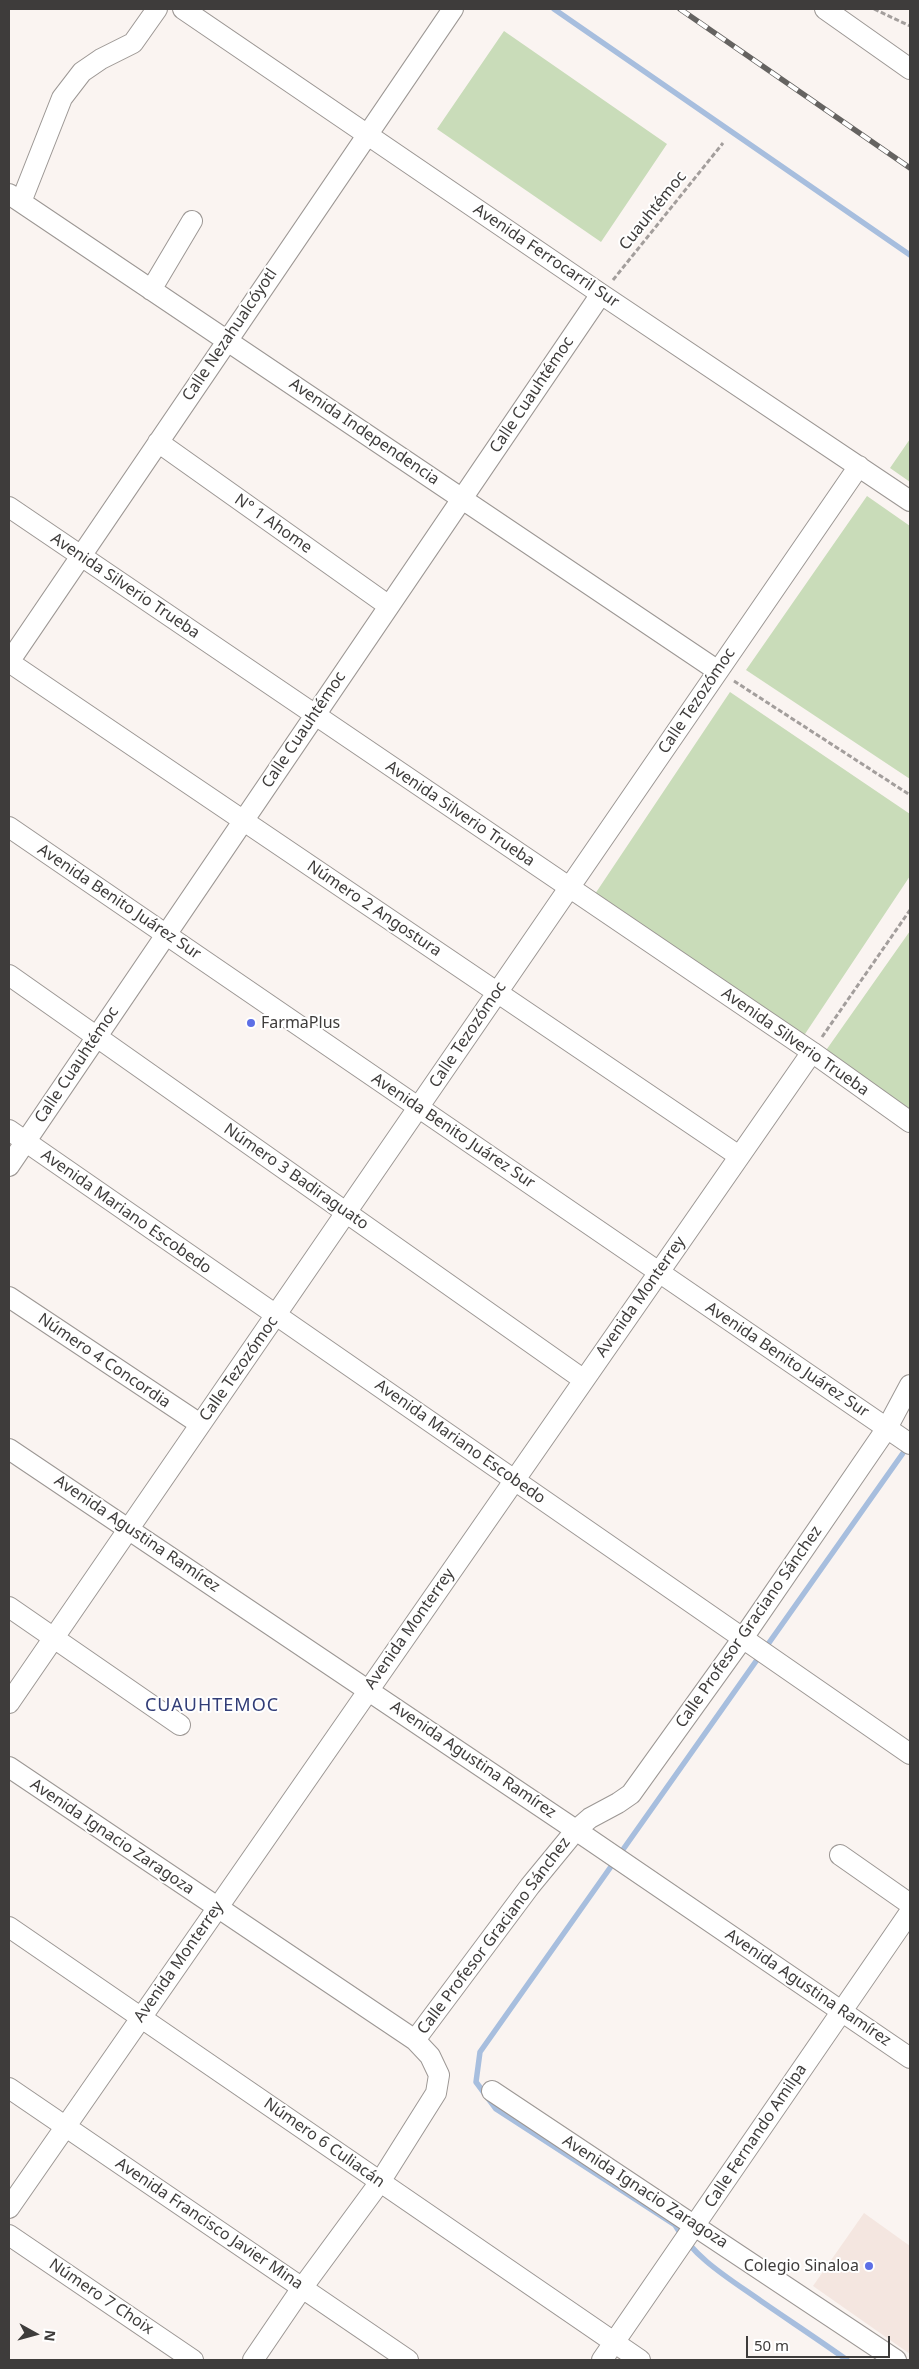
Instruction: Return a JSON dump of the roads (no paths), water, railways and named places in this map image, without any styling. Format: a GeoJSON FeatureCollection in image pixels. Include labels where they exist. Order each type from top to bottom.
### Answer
{"type":"FeatureCollection","features":[{"type":"Feature","properties":{"kind":"street"},"geometry":{"type":"LineString","coordinates":[[15,198],[62,98],[72,83],[82,72],[101,59],[133,43],[157,9]]}},
{"type":"Feature","properties":{"kind":"street","name":"Avenida Ferrocarril Sur"},"geometry":{"type":"LineString","coordinates":[[183,9],[601,294],[910,501]]}},
{"type":"Feature","properties":{"kind":"street","name":"Calle Nezahualcóyotl"},"geometry":{"type":"LineString","coordinates":[[9,662],[453,9]]}},
{"type":"Feature","properties":{"kind":"street"},"geometry":{"type":"LineString","coordinates":[[825,9],[910,69]]}},
{"type":"Feature","properties":{"kind":"street","name":"Avenida Independencia"},"geometry":{"type":"LineString","coordinates":[[15,198],[718,671]]}},
{"type":"Feature","properties":{"kind":"street"},"geometry":{"type":"LineString","coordinates":[[151,290],[192,221]]}},
{"type":"Feature","properties":{"kind":"street","name":"Calle Cuauhtémoc"},"geometry":{"type":"LineString","coordinates":[[9,1166],[601,294]]}},
{"type":"Feature","properties":{"kind":"street","name":"N° 1 Ahome"},"geometry":{"type":"LineString","coordinates":[[158,442],[389,606]]}},
{"type":"Feature","properties":{"kind":"street","name":"Calle Tezozómoc"},"geometry":{"type":"LineString","coordinates":[[9,1703],[859,466]]}},
{"type":"Feature","properties":{"kind":"street","name":"Avenida Silverio Trueba"},"geometry":{"type":"LineString","coordinates":[[9,508],[570,887],[812,1052],[910,1122]]}},
{"type":"Feature","properties":{"kind":"street","name":"Número 2 Angostura"},"geometry":{"type":"LineString","coordinates":[[9,662],[739,1156]]}},
{"type":"Feature","properties":{"kind":"street","name":"Avenida Benito Juárez Sur"},"geometry":{"type":"LineString","coordinates":[[9,827],[898,1436]]}},
{"type":"Feature","properties":{"kind":"street","name":"Número 3 Badiraguato"},"geometry":{"type":"LineString","coordinates":[[9,975],[584,1380]]}},
{"type":"Feature","properties":{"kind":"street","name":"Avenida Monterrey"},"geometry":{"type":"LineString","coordinates":[[9,2208],[812,1052]]}},
{"type":"Feature","properties":{"kind":"street","name":"Avenida Mariano Escobedo"},"geometry":{"type":"LineString","coordinates":[[9,1130],[910,1754]]}},
{"type":"Feature","properties":{"kind":"street","name":"Número 4 Concordia"},"geometry":{"type":"LineString","coordinates":[[9,1296],[200,1424]]}},
{"type":"Feature","properties":{"kind":"street","name":"Calle Profesor Graciano Sánchez"},"geometry":{"type":"LineString","coordinates":[[253,2360],[302,2288],[380,2182],[436,2093],[439,2075],[430,2056],[415,2040],[530,1886],[583,1834],[590,1818],[618,1804],[631,1794],[743,1638],[898,1436],[910,1384]]}},
{"type":"Feature","properties":{"kind":"street","name":"Avenida Agustina Ramírez"},"geometry":{"type":"LineString","coordinates":[[9,1449],[583,1834],[910,2058]]}},
{"type":"Feature","properties":{"kind":"street"},"geometry":{"type":"LineString","coordinates":[[9,1607],[180,1725]]}},
{"type":"Feature","properties":{"kind":"street","name":"Avenida Ignacio Zaragoza"},"geometry":{"type":"LineString","coordinates":[[9,1767],[415,2040]]}},
{"type":"Feature","properties":{"kind":"street"},"geometry":{"type":"LineString","coordinates":[[840,1855],[910,1904]]}},
{"type":"Feature","properties":{"kind":"street","name":"Calle Fernando Amilpa"},"geometry":{"type":"LineString","coordinates":[[602,2360],[910,1912]]}},
{"type":"Feature","properties":{"kind":"street","name":"Número 6 Culiacán"},"geometry":{"type":"LineString","coordinates":[[9,1927],[640,2360]]}},
{"type":"Feature","properties":{"kind":"street","name":"Avenida Francisco Javier Mina"},"geometry":{"type":"LineString","coordinates":[[9,2088],[408,2360]]}},
{"type":"Feature","properties":{"kind":"street","name":"Avenida Ignacio Zaragoza"},"geometry":{"type":"LineString","coordinates":[[492,2091],[696,2225],[896,2360]]}},
{"type":"Feature","properties":{"kind":"street","name":"Número 7 Choix"},"geometry":{"type":"LineString","coordinates":[[9,2235],[193,2360]]}},
{"type":"Feature","properties":{"kind":"waterway"},"geometry":{"type":"LineString","coordinates":[[554,9],[910,255]]}},
{"type":"Feature","properties":{"kind":"waterway"},"geometry":{"type":"LineString","coordinates":[[847,2360],[714,2268],[683,2237],[675,2225],[496,2109],[476,2082],[480,2052],[908,1446]]}},
{"type":"Feature","properties":{"kind":"railway"},"geometry":{"type":"LineString","coordinates":[[680,9],[910,168]]}},
{"type":"Feature","properties":{"kind":"place","name":"FarmaPlus"},"geometry":{"type":"Point","coordinates":[251,1023]}},
{"type":"Feature","properties":{"kind":"place","name":"Colegio Sinaloa"},"geometry":{"type":"Point","coordinates":[869,2266]}},
{"type":"Feature","properties":{"kind":"district","name":"CUAUHTEMOC"},"geometry":{"type":"Point","coordinates":[212,1706]}}]}
